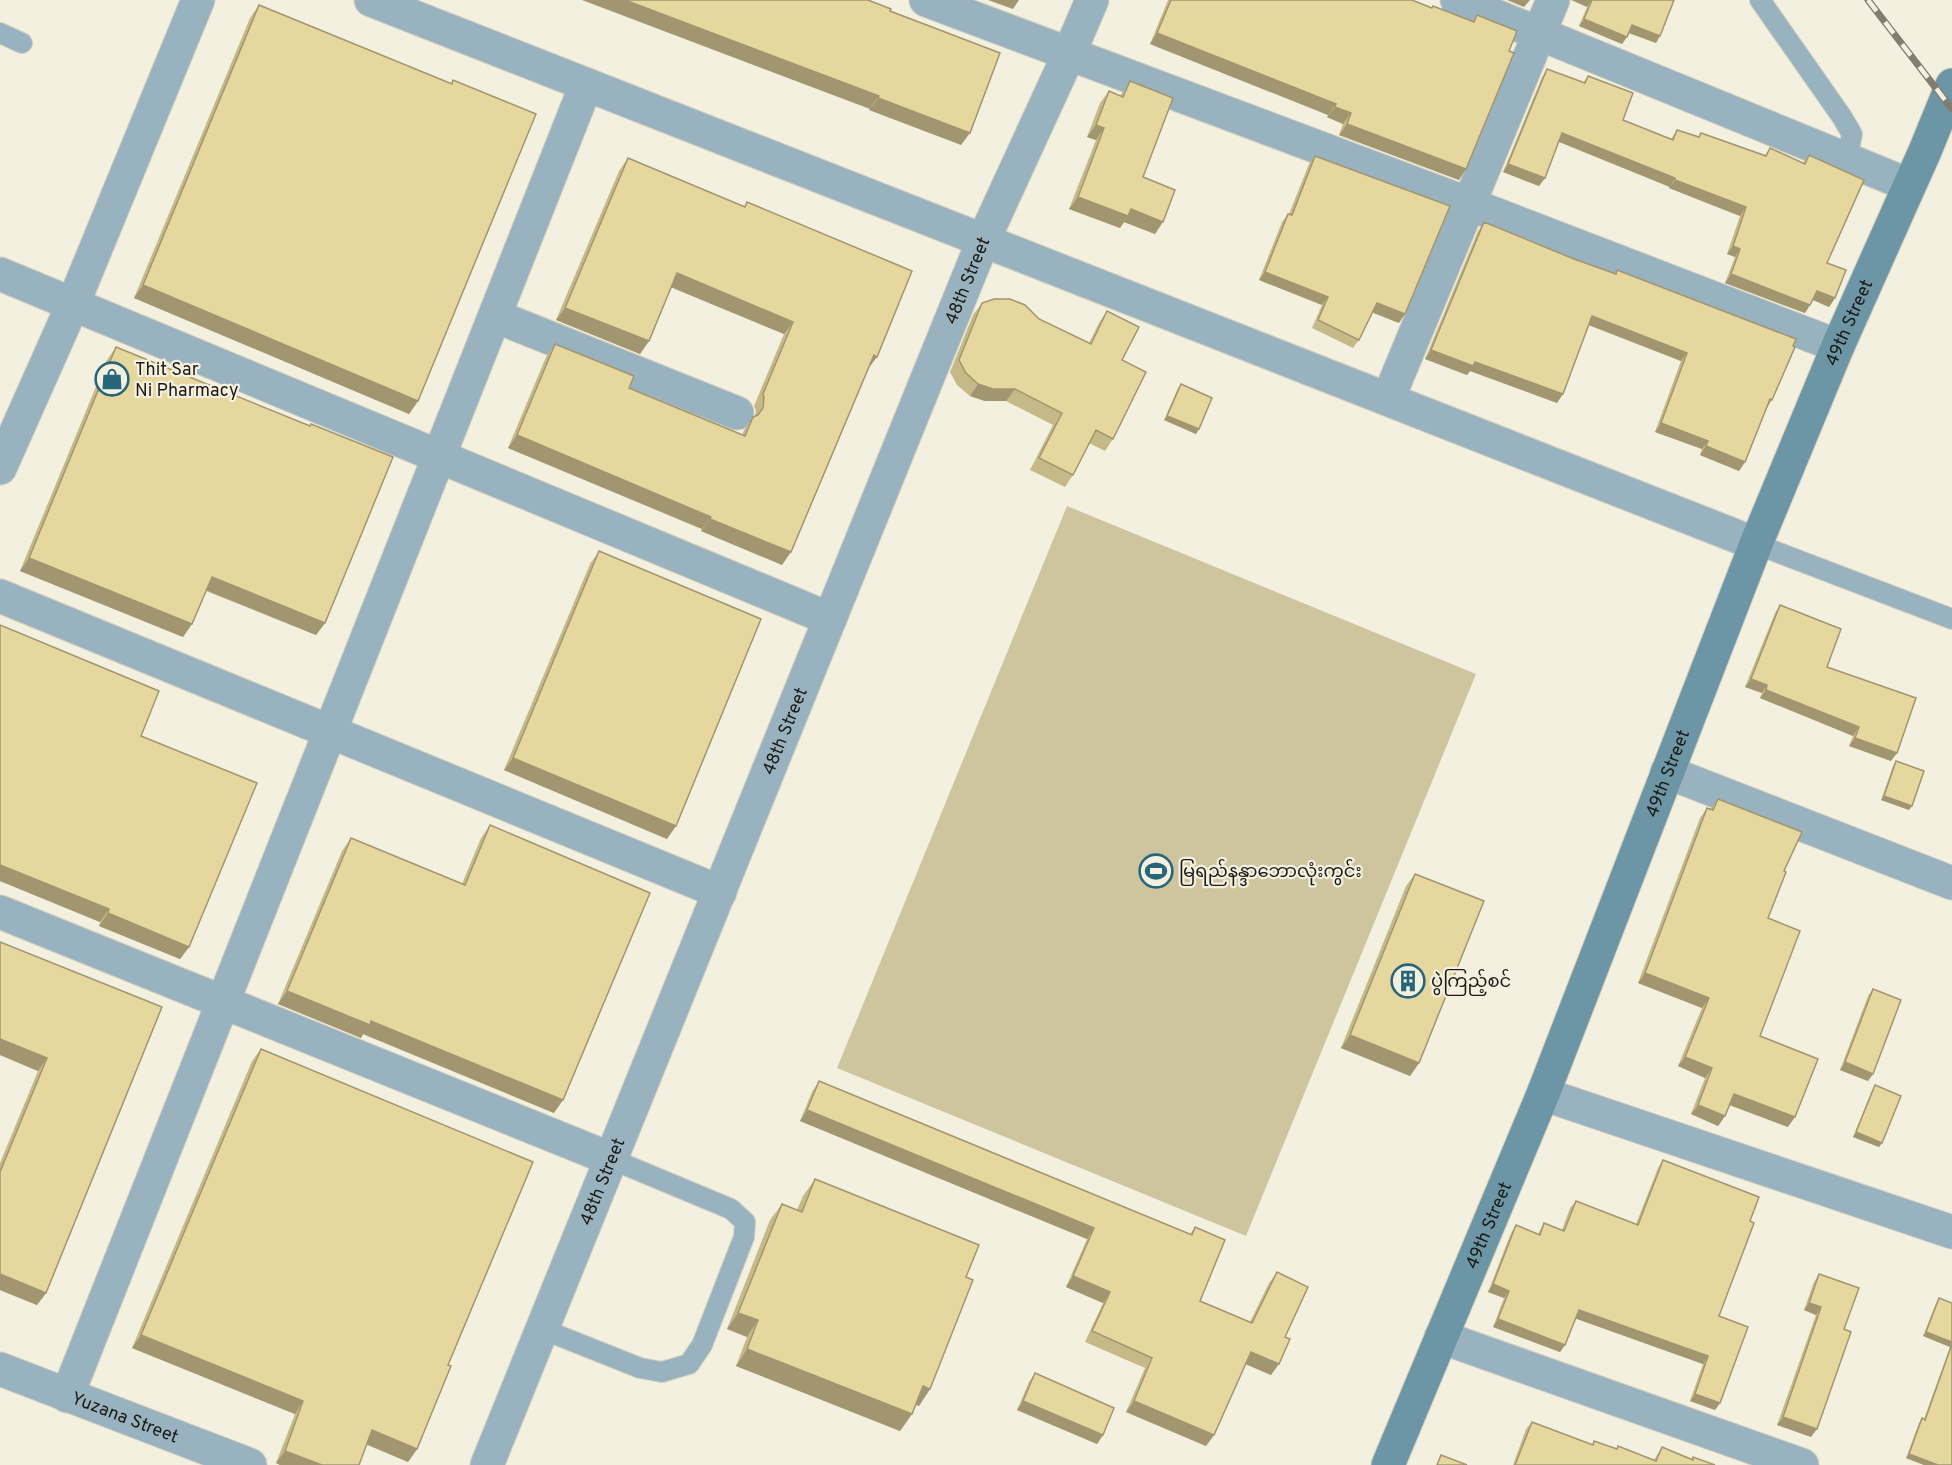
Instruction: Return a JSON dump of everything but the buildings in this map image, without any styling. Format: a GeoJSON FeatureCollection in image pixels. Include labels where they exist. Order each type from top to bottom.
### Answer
{"type":"FeatureCollection","features":[{"type":"Feature","properties":{"kind":"main road","name":"49th Street"},"geometry":{"type":"LineString","coordinates":[[1388,1465],[1543,1094],[1756,544],[1838,346],[1952,85]]}},
{"type":"Feature","properties":{"kind":"street"},"geometry":{"type":"LineString","coordinates":[[0,468],[73,304],[198,0]]}},
{"type":"Feature","properties":{"kind":"street"},"geometry":{"type":"LineString","coordinates":[[371,0],[1756,544]]}},
{"type":"Feature","properties":{"kind":"street"},"geometry":{"type":"LineString","coordinates":[[926,0],[1469,204],[1838,346]]}},
{"type":"Feature","properties":{"kind":"street","name":"48th Street"},"geometry":{"type":"LineString","coordinates":[[487,1465],[983,241],[1070,54],[1092,0]]}},
{"type":"Feature","properties":{"kind":"street"},"geometry":{"type":"LineString","coordinates":[[1456,0],[1909,185]]}},
{"type":"Feature","properties":{"kind":"street"},"geometry":{"type":"LineString","coordinates":[[1388,399],[1553,0]]}},
{"type":"Feature","properties":{"kind":"street"},"geometry":{"type":"LineString","coordinates":[[67,1396],[586,85]]}},
{"type":"Feature","properties":{"kind":"street"},"geometry":{"type":"LineString","coordinates":[[0,274],[830,619]]}},
{"type":"Feature","properties":{"kind":"street"},"geometry":{"type":"LineString","coordinates":[[495,316],[737,413]]}},
{"type":"Feature","properties":{"kind":"street"},"geometry":{"type":"LineString","coordinates":[[0,596],[720,892]]}},
{"type":"Feature","properties":{"kind":"street"},"geometry":{"type":"LineString","coordinates":[[1667,772],[1952,883]]}},
{"type":"Feature","properties":{"kind":"street"},"geometry":{"type":"LineString","coordinates":[[0,912],[611,1159]]}},
{"type":"Feature","properties":{"kind":"street"},"geometry":{"type":"LineString","coordinates":[[1543,1094],[1952,1232]]}},
{"type":"Feature","properties":{"kind":"street"},"geometry":{"type":"LineString","coordinates":[[1440,1337],[1802,1465]]}},
{"type":"Feature","properties":{"kind":"street","name":"Yuzana Street"},"geometry":{"type":"LineString","coordinates":[[0,1369],[250,1465]]}},
{"type":"Feature","properties":{"kind":"lane"},"geometry":{"type":"LineString","coordinates":[[1760,0],[1852,134],[1847,160]]}},
{"type":"Feature","properties":{"kind":"lane"},"geometry":{"type":"LineString","coordinates":[[0,33],[22,43]]}},
{"type":"Feature","properties":{"kind":"lane"},"geometry":{"type":"LineString","coordinates":[[1756,544],[1952,619]]}},
{"type":"Feature","properties":{"kind":"lane"},"geometry":{"type":"LineString","coordinates":[[542,1329],[640,1368],[662,1372],[689,1364],[702,1345],[744,1237],[745,1222],[731,1209],[611,1159]]}},
{"type":"Feature","properties":{"kind":"shaded area","name":"မြရည်နန္ဒာဘောလုံးကွင်း"},"geometry":{"type":"Polygon","coordinates":[[[1067,506],[1476,674],[1246,1236],[837,1068],[1067,506]]]}},
{"type":"Feature","properties":{"kind":"railway"},"geometry":{"type":"LineString","coordinates":[[1868,0],[1952,109]]}},
{"type":"Feature","properties":{"kind":"place","name":"Thit Sar Ni Pharmacy"},"geometry":{"type":"Point","coordinates":[112,379]}},
{"type":"Feature","properties":{"kind":"place","name":"မြရည်နန္ဒာဘောလုံးကွင်း"},"geometry":{"type":"Point","coordinates":[1156,871]}},
{"type":"Feature","properties":{"kind":"place","name":"ပွဲကြည့်စင်"},"geometry":{"type":"Point","coordinates":[1408,981]}}]}
